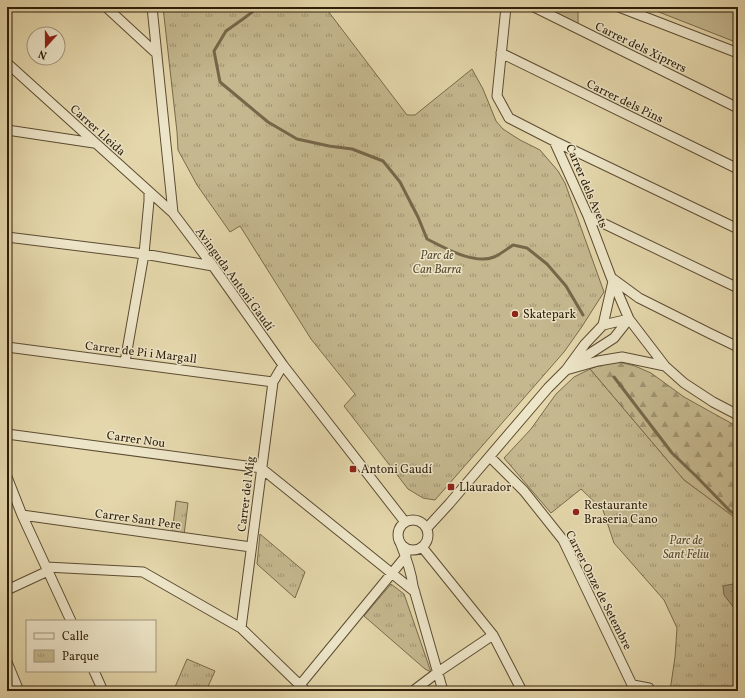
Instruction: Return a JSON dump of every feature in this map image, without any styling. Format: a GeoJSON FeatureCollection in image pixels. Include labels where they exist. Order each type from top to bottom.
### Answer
{"type":"FeatureCollection","features":[{"type":"Feature","properties":{"kind":"street"},"geometry":{"type":"LineString","coordinates":[[106,7],[157,54]]}},
{"type":"Feature","properties":{"kind":"street"},"geometry":{"type":"LineString","coordinates":[[152,7],[173,213]]}},
{"type":"Feature","properties":{"kind":"street","name":"Carrer dels Avets"},"geometry":{"type":"LineString","coordinates":[[506,7],[497,96],[509,118],[554,141],[588,216],[628,319],[665,366],[684,383],[712,402],[738,415]]}},
{"type":"Feature","properties":{"kind":"street","name":"Carrer dels Xiprers"},"geometry":{"type":"LineString","coordinates":[[534,7],[738,108]]}},
{"type":"Feature","properties":{"kind":"street"},"geometry":{"type":"LineString","coordinates":[[619,7],[738,53]]}},
{"type":"Feature","properties":{"kind":"street","name":"Carrer dels Pins"},"geometry":{"type":"LineString","coordinates":[[501,53],[738,169]]}},
{"type":"Feature","properties":{"kind":"street","name":"Carrer Lleida"},"geometry":{"type":"LineString","coordinates":[[7,63],[173,213]]}},
{"type":"Feature","properties":{"kind":"street"},"geometry":{"type":"LineString","coordinates":[[7,130],[94,142]]}},
{"type":"Feature","properties":{"kind":"street"},"geometry":{"type":"LineString","coordinates":[[554,141],[738,229]]}},
{"type":"Feature","properties":{"kind":"street"},"geometry":{"type":"LineString","coordinates":[[125,362],[144,254],[149,192]]}},
{"type":"Feature","properties":{"kind":"street","name":"Avinguda Antoni Gaudí"},"geometry":{"type":"LineString","coordinates":[[173,213],[213,266],[283,365],[405,522]]}},
{"type":"Feature","properties":{"kind":"street"},"geometry":{"type":"LineString","coordinates":[[588,216],[738,288]]}},
{"type":"Feature","properties":{"kind":"street"},"geometry":{"type":"LineString","coordinates":[[7,237],[144,254],[213,266]]}},
{"type":"Feature","properties":{"kind":"street"},"geometry":{"type":"LineString","coordinates":[[427,528],[490,457],[548,388],[566,370],[585,344],[603,325],[612,280],[639,298],[738,347]]}},
{"type":"Feature","properties":{"kind":"street"},"geometry":{"type":"LineString","coordinates":[[603,325],[628,319]]}},
{"type":"Feature","properties":{"kind":"street"},"geometry":{"type":"LineString","coordinates":[[566,370],[614,338],[628,319]]}},
{"type":"Feature","properties":{"kind":"street","name":"Carrer de Pi i Margall"},"geometry":{"type":"LineString","coordinates":[[7,347],[273,382]]}},
{"type":"Feature","properties":{"kind":"street"},"geometry":{"type":"LineString","coordinates":[[566,370],[598,361],[622,357],[665,366]]}},
{"type":"Feature","properties":{"kind":"street","name":"Carrer del Mig"},"geometry":{"type":"LineString","coordinates":[[241,628],[273,382],[283,365]]}},
{"type":"Feature","properties":{"kind":"street","name":"Carrer Nou"},"geometry":{"type":"LineString","coordinates":[[7,434],[261,468]]}},
{"type":"Feature","properties":{"kind":"street","name":"Carrer Onze de Setembre"},"geometry":{"type":"LineString","coordinates":[[490,457],[524,491],[563,540],[634,688],[649,688],[650,691]]}},
{"type":"Feature","properties":{"kind":"street"},"geometry":{"type":"LineString","coordinates":[[261,468],[415,592]]}},
{"type":"Feature","properties":{"kind":"street"},"geometry":{"type":"LineString","coordinates":[[7,477],[22,515],[71,620]]}},
{"type":"Feature","properties":{"kind":"street","name":"Carrer Sant Pere"},"geometry":{"type":"LineString","coordinates":[[22,515],[251,548]]}},
{"type":"Feature","properties":{"kind":"street"},"geometry":{"type":"LineString","coordinates":[[400,542],[403,546],[412,550],[422,547],[426,543],[428,534],[427,528],[417,520],[405,522],[398,531],[398,537],[411,573],[443,691]]}},
{"type":"Feature","properties":{"kind":"street"},"geometry":{"type":"LineString","coordinates":[[422,547],[493,635],[522,691]]}},
{"type":"Feature","properties":{"kind":"street"},"geometry":{"type":"LineString","coordinates":[[7,590],[47,568],[143,572],[241,628],[303,688],[406,556]]}},
{"type":"Feature","properties":{"kind":"street"},"geometry":{"type":"LineString","coordinates":[[413,691],[438,672],[493,635]]}},
{"type":"Feature","properties":{"kind":"street"},"geometry":{"type":"LineString","coordinates":[[7,662],[20,691]]}},
{"type":"Feature","properties":{"kind":"street"},"geometry":{"type":"LineString","coordinates":[[94,672],[103,691]]}},
{"type":"Feature","properties":{"kind":"green space","name":"Parc de Can Barra"},"geometry":{"type":"Polygon","coordinates":[[[163,7],[325,7],[407,115],[415,115],[472,69],[483,89],[496,121],[503,129],[540,150],[558,171],[565,183],[604,292],[564,352],[435,500],[423,498],[408,489],[344,406],[355,394],[311,339],[240,226],[230,232],[197,185],[178,150],[163,7]]]}},
{"type":"Feature","properties":{"kind":"green space"},"geometry":{"type":"Polygon","coordinates":[[[542,7],[578,7],[578,24],[542,7]]]}},
{"type":"Feature","properties":{"kind":"green space"},"geometry":{"type":"Polygon","coordinates":[[[646,7],[738,7],[738,43],[646,7]]]}},
{"type":"Feature","properties":{"kind":"green space"},"geometry":{"type":"Polygon","coordinates":[[[619,362],[635,366],[651,373],[684,397],[738,427],[738,520],[684,480],[590,369],[603,364],[619,362]]]}},
{"type":"Feature","properties":{"kind":"green space","name":"Parc de Sant Feliu"},"geometry":{"type":"Polygon","coordinates":[[[590,369],[684,480],[738,520],[738,691],[670,691],[675,657],[677,628],[664,600],[614,543],[603,510],[581,489],[551,513],[504,458],[531,429],[556,394],[574,377],[590,369]]]}},
{"type":"Feature","properties":{"kind":"green space"},"geometry":{"type":"Polygon","coordinates":[[[176,501],[188,503],[184,535],[172,533],[176,501]]]}},
{"type":"Feature","properties":{"kind":"green space"},"geometry":{"type":"Polygon","coordinates":[[[260,534],[305,572],[295,598],[257,564],[260,534]]]}},
{"type":"Feature","properties":{"kind":"green space"},"geometry":{"type":"Polygon","coordinates":[[[391,584],[404,594],[431,672],[425,669],[364,616],[391,584]]]}},
{"type":"Feature","properties":{"kind":"green space"},"geometry":{"type":"Polygon","coordinates":[[[187,659],[215,671],[206,691],[184,691],[175,687],[187,659]]]}},
{"type":"Feature","properties":{"kind":"water"},"geometry":{"type":"Polygon","coordinates":[[[733,584],[738,586],[738,609],[734,608],[724,595],[723,586],[733,584]]]}},
{"type":"Feature","properties":{"kind":"waterway"},"geometry":{"type":"LineString","coordinates":[[259,7],[226,31],[214,51],[220,82],[268,122],[297,139],[352,149],[383,161],[400,182],[418,217],[427,239],[442,247],[478,259],[494,257],[513,245],[527,248],[547,264],[566,286],[583,315]]}},
{"type":"Feature","properties":{"kind":"waterway"},"geometry":{"type":"LineString","coordinates":[[730,7],[738,13]]}},
{"type":"Feature","properties":{"kind":"waterway"},"geometry":{"type":"LineString","coordinates":[[614,377],[672,453],[730,511],[738,516]]}},
{"type":"Feature","properties":{"kind":"place","name":"Skatepark"},"geometry":{"type":"Point","coordinates":[515,314]}},
{"type":"Feature","properties":{"kind":"place","name":"Antoni Gaudí"},"geometry":{"type":"Point","coordinates":[353,469]}},
{"type":"Feature","properties":{"kind":"place","name":"Llaurador"},"geometry":{"type":"Point","coordinates":[451,487]}},
{"type":"Feature","properties":{"kind":"place","name":"Restaurante Braseria Cano"},"geometry":{"type":"Point","coordinates":[576,512]}}]}
